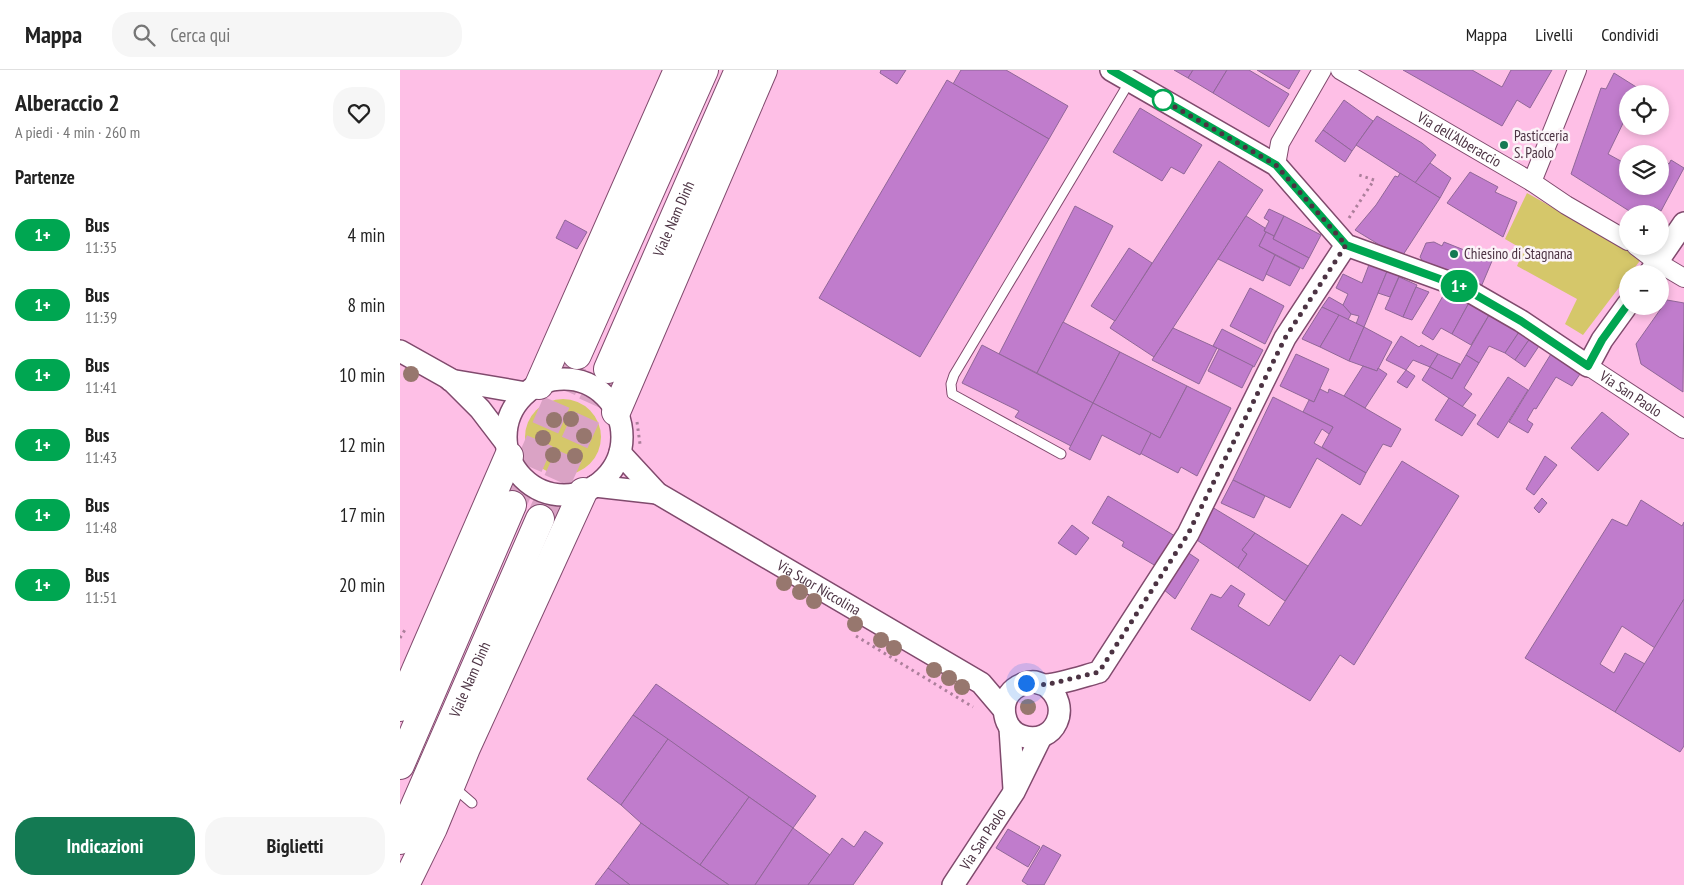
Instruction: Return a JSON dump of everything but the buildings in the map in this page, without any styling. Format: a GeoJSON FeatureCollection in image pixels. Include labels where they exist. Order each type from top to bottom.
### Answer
{"type":"FeatureCollection","features":[{"type":"Feature","properties":{"kind":"main road"},"geometry":{"type":"LineString","coordinates":[[533,389],[678,70]]}},
{"type":"Feature","properties":{"kind":"main road"},"geometry":{"type":"LineString","coordinates":[[577,355],[704,70]]}},
{"type":"Feature","properties":{"kind":"main road","name":"Viale Nam Dinh"},"geometry":{"type":"LineString","coordinates":[[608,369],[739,70]]}},
{"type":"Feature","properties":{"kind":"main road"},"geometry":{"type":"LineString","coordinates":[[616,412],[763,70]]}},
{"type":"Feature","properties":{"kind":"main road"},"geometry":{"type":"LineString","coordinates":[[400,707],[507,449]]}},
{"type":"Feature","properties":{"kind":"main road"},"geometry":{"type":"LineString","coordinates":[[409,881],[466,748],[589,489]]}},
{"type":"Feature","properties":{"kind":"main road","name":"Viale Nam Dinh"},"geometry":{"type":"LineString","coordinates":[[400,765],[512,505]]}},
{"type":"Feature","properties":{"kind":"main road","name":"Viale Nam Dinh"},"geometry":{"type":"LineString","coordinates":[[400,840],[540,519]]}},
{"type":"Feature","properties":{"kind":"street"},"geometry":{"type":"LineString","coordinates":[[1014,689],[1026,683],[1036,682],[1045,685],[1099,672],[1188,534],[1285,338],[1341,240],[1276,165],[1111,70]]}},
{"type":"Feature","properties":{"kind":"street"},"geometry":{"type":"LineString","coordinates":[[1276,165],[1280,142],[1322,70]]}},
{"type":"Feature","properties":{"kind":"street","name":"Via dell'Alberaccio"},"geometry":{"type":"LineString","coordinates":[[1340,70],[1532,182],[1566,205],[1619,236]]}},
{"type":"Feature","properties":{"kind":"street"},"geometry":{"type":"LineString","coordinates":[[1532,182],[1577,70]]}},
{"type":"Feature","properties":{"kind":"street"},"geometry":{"type":"LineString","coordinates":[[1655,265],[1684,222]]}},
{"type":"Feature","properties":{"kind":"street","name":"Via San Paolo"},"geometry":{"type":"LineString","coordinates":[[1341,240],[1462,287],[1521,321],[1684,429]]}},
{"type":"Feature","properties":{"kind":"street"},"geometry":{"type":"LineString","coordinates":[[1643,255],[1651,265]]}},
{"type":"Feature","properties":{"kind":"street"},"geometry":{"type":"LineString","coordinates":[[1669,273],[1684,278]]}},
{"type":"Feature","properties":{"kind":"street"},"geometry":{"type":"LineString","coordinates":[[1588,366],[1602,340],[1620,315]]}},
{"type":"Feature","properties":{"kind":"street"},"geometry":{"type":"LineString","coordinates":[[400,351],[450,380],[480,409],[507,449],[516,469],[526,481],[538,489],[552,494],[568,495],[589,489],[657,493]]}},
{"type":"Feature","properties":{"kind":"street"},"geometry":{"type":"LineString","coordinates":[[450,380],[533,389]]}},
{"type":"Feature","properties":{"kind":"street"},"geometry":{"type":"LineString","coordinates":[[507,449],[506,430],[510,416],[517,404],[533,389],[554,380],[583,382],[597,389],[608,399],[616,412],[622,432],[620,453],[610,472],[589,489]]}},
{"type":"Feature","properties":{"kind":"street"},"geometry":{"type":"LineString","coordinates":[[620,453],[657,493]]}},
{"type":"Feature","properties":{"kind":"street","name":"Via Suor Niccolina"},"geometry":{"type":"LineString","coordinates":[[657,493],[981,683],[1014,689]]}},
{"type":"Feature","properties":{"kind":"street","name":"Via Suor Niccolina"},"geometry":{"type":"LineString","coordinates":[[981,683],[1007,719]]}},
{"type":"Feature","properties":{"kind":"street","name":"Via San Paolo"},"geometry":{"type":"LineString","coordinates":[[953,885],[1014,792],[1040,737],[1049,733],[1056,725],[1060,716],[1060,706],[1057,697],[1045,685]]}},
{"type":"Feature","properties":{"kind":"street","name":"Via San Paolo"},"geometry":{"type":"LineString","coordinates":[[1014,689],[1007,696],[1007,719],[1014,792]]}},
{"type":"Feature","properties":{"kind":"street"},"geometry":{"type":"LineString","coordinates":[[1007,719],[1018,735],[1028,738],[1040,737]]}},
{"type":"Feature","properties":{"kind":"lane"},"geometry":{"type":"LineString","coordinates":[[1061,454],[952,394],[951,384],[954,375],[1130,81]]}},
{"type":"Feature","properties":{"kind":"lane"},"geometry":{"type":"LineString","coordinates":[[433,828],[457,790],[466,748]]}},
{"type":"Feature","properties":{"kind":"lane"},"geometry":{"type":"LineString","coordinates":[[457,790],[472,803]]}},
{"type":"Feature","properties":{"kind":"path"},"geometry":{"type":"LineString","coordinates":[[1341,240],[1374,180],[1359,175]]}},
{"type":"Feature","properties":{"kind":"path"},"geometry":{"type":"LineString","coordinates":[[849,632],[976,709]]}},
{"type":"Feature","properties":{"kind":"shaded area"},"geometry":{"type":"Polygon","coordinates":[[[1527,193],[1619,245],[1619,255],[1637,255],[1642,258],[1637,265],[1619,265],[1619,288],[1583,335],[1565,324],[1577,299],[1517,266],[1524,250],[1505,239],[1527,193]]]}},
{"type":"Feature","properties":{"kind":"shaded area"},"geometry":{"type":"Polygon","coordinates":[[[563,399],[578,402],[590,410],[598,422],[601,437],[598,452],[590,464],[578,472],[563,475],[548,472],[536,464],[528,452],[525,437],[528,422],[536,410],[548,402],[563,399]]]}},
{"type":"Feature","properties":{"kind":"tunnel"},"geometry":{"type":"LineString","coordinates":[[512,505],[577,355]]}},
{"type":"Feature","properties":{"kind":"tunnel"},"geometry":{"type":"LineString","coordinates":[[540,519],[608,369]]}},
{"type":"Feature","properties":{"kind":"bus line","name":"1+"},"geometry":{"type":"LineString","coordinates":[[1111,70],[1276,165],[1346,245],[1462,287],[1547,337],[1588,366],[1602,340],[1620,315]]}},
{"type":"Feature","properties":{"kind":"place","name":"Pasticceria S. Paolo"},"geometry":{"type":"Point","coordinates":[1504,145]}},
{"type":"Feature","properties":{"kind":"place","name":"Chiesino di Stagnana"},"geometry":{"type":"Point","coordinates":[1454,254]}},
{"type":"Feature","properties":{"kind":"route"},"geometry":{"type":"LineString","coordinates":[[1026,683],[1036,682],[1045,685],[1099,672],[1188,534],[1285,338],[1346,245],[1276,165],[1163,100]]}}]}
